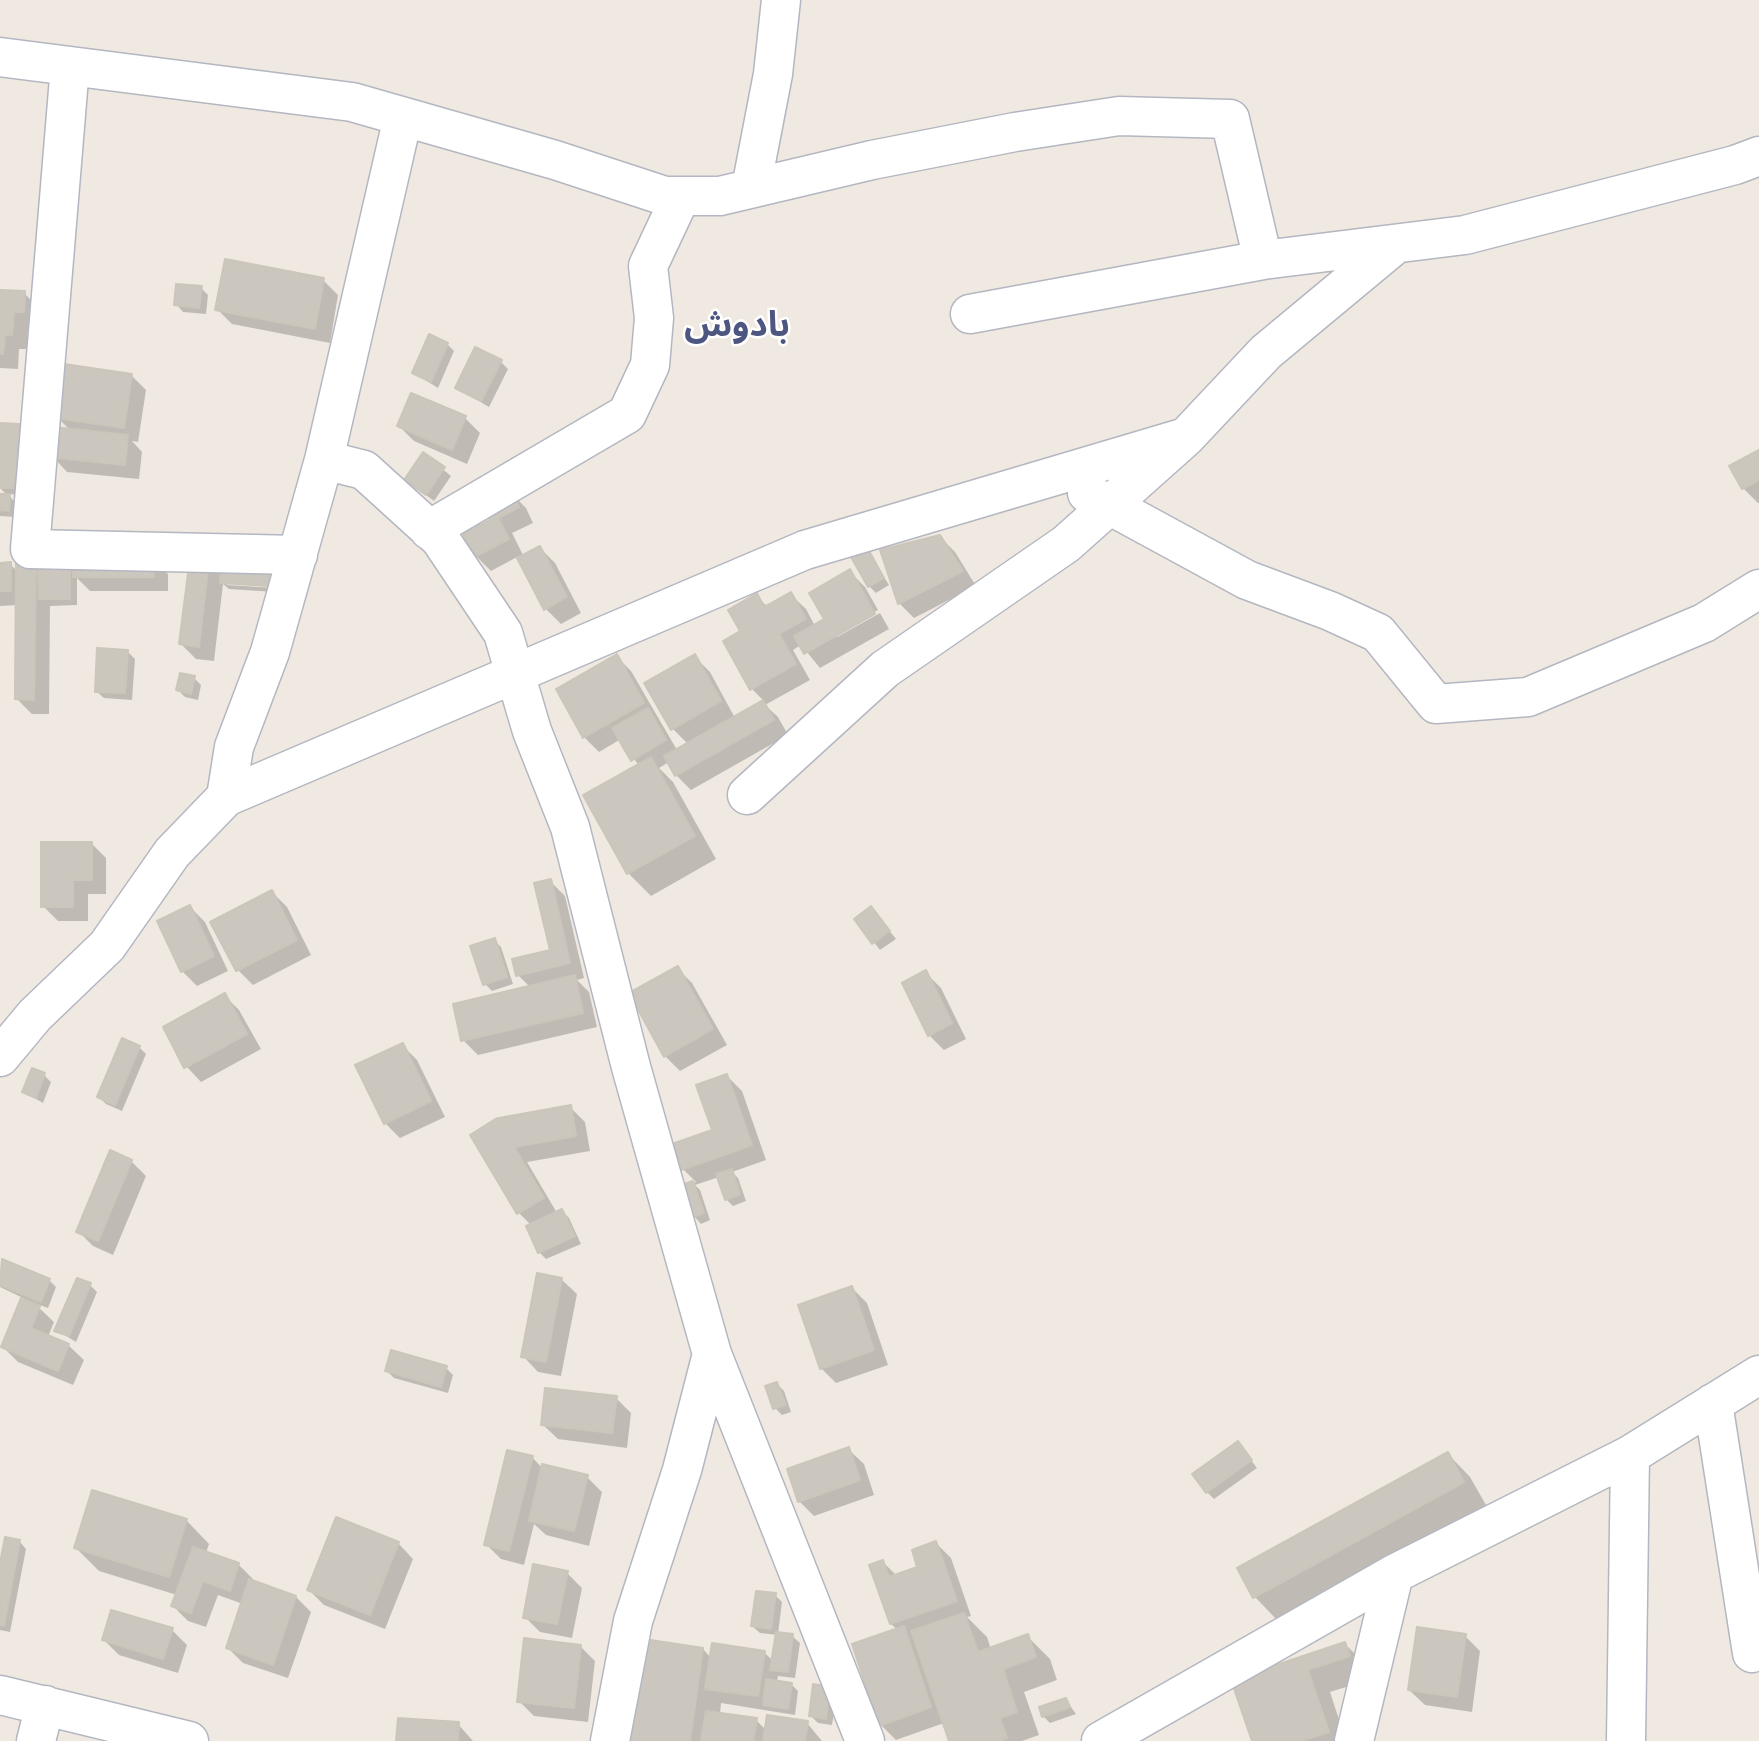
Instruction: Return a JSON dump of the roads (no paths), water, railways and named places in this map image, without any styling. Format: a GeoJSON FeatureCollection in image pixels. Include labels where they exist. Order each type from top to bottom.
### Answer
{"type":"FeatureCollection","features":[{"type":"Feature","properties":{"kind":"street"},"geometry":{"type":"LineString","coordinates":[[751,188],[773,74],[781,0]]}},
{"type":"Feature","properties":{"kind":"street"},"geometry":{"type":"LineString","coordinates":[[0,57],[352,103],[555,160],[665,195],[681,196],[720,196],[911,152],[1119,116],[1230,119],[1263,260]]}},
{"type":"Feature","properties":{"kind":"street"},"geometry":{"type":"LineString","coordinates":[[70,66],[30,549],[298,555]]}},
{"type":"Feature","properties":{"kind":"street"},"geometry":{"type":"LineString","coordinates":[[226,797],[233,747],[271,652],[324,460],[403,117]]}},
{"type":"Feature","properties":{"kind":"street"},"geometry":{"type":"LineString","coordinates":[[970,314],[1263,260],[1465,235],[1735,165],[1759,156]]}},
{"type":"Feature","properties":{"kind":"street"},"geometry":{"type":"LineString","coordinates":[[429,530],[627,414],[650,365],[654,318],[649,266],[681,196]]}},
{"type":"Feature","properties":{"kind":"street"},"geometry":{"type":"LineString","coordinates":[[747,795],[885,669],[1066,544],[1186,437],[1266,352],[1396,244]]}},
{"type":"Feature","properties":{"kind":"street"},"geometry":{"type":"LineString","coordinates":[[0,1057],[35,1015],[107,946],[172,853],[226,797],[805,551],[1186,437]]}},
{"type":"Feature","properties":{"kind":"street"},"geometry":{"type":"LineString","coordinates":[[324,460],[364,470],[440,539],[503,633],[532,731],[570,827],[631,1067],[712,1354],[865,1741]]}},
{"type":"Feature","properties":{"kind":"street"},"geometry":{"type":"LineString","coordinates":[[1058,476],[1108,506],[1247,580],[1330,611],[1378,633],[1436,704],[1528,697],[1704,623],[1759,589]]}},
{"type":"Feature","properties":{"kind":"street"},"geometry":{"type":"LineString","coordinates":[[610,1741],[633,1621],[682,1470],[712,1354]]}},
{"type":"Feature","properties":{"kind":"street"},"geometry":{"type":"LineString","coordinates":[[1101,1741],[1394,1573],[1630,1455],[1759,1375]]}},
{"type":"Feature","properties":{"kind":"street"},"geometry":{"type":"LineString","coordinates":[[1713,1403],[1752,1653]]}},
{"type":"Feature","properties":{"kind":"street"},"geometry":{"type":"LineString","coordinates":[[1626,1741],[1630,1455]]}},
{"type":"Feature","properties":{"kind":"street"},"geometry":{"type":"LineString","coordinates":[[1354,1741],[1394,1573]]}},
{"type":"Feature","properties":{"kind":"street"},"geometry":{"type":"LineString","coordinates":[[0,1695],[41,1723],[189,1741]]}},
{"type":"Feature","properties":{"kind":"district","name":"بادوش"},"geometry":{"type":"Point","coordinates":[737,328]}}]}
